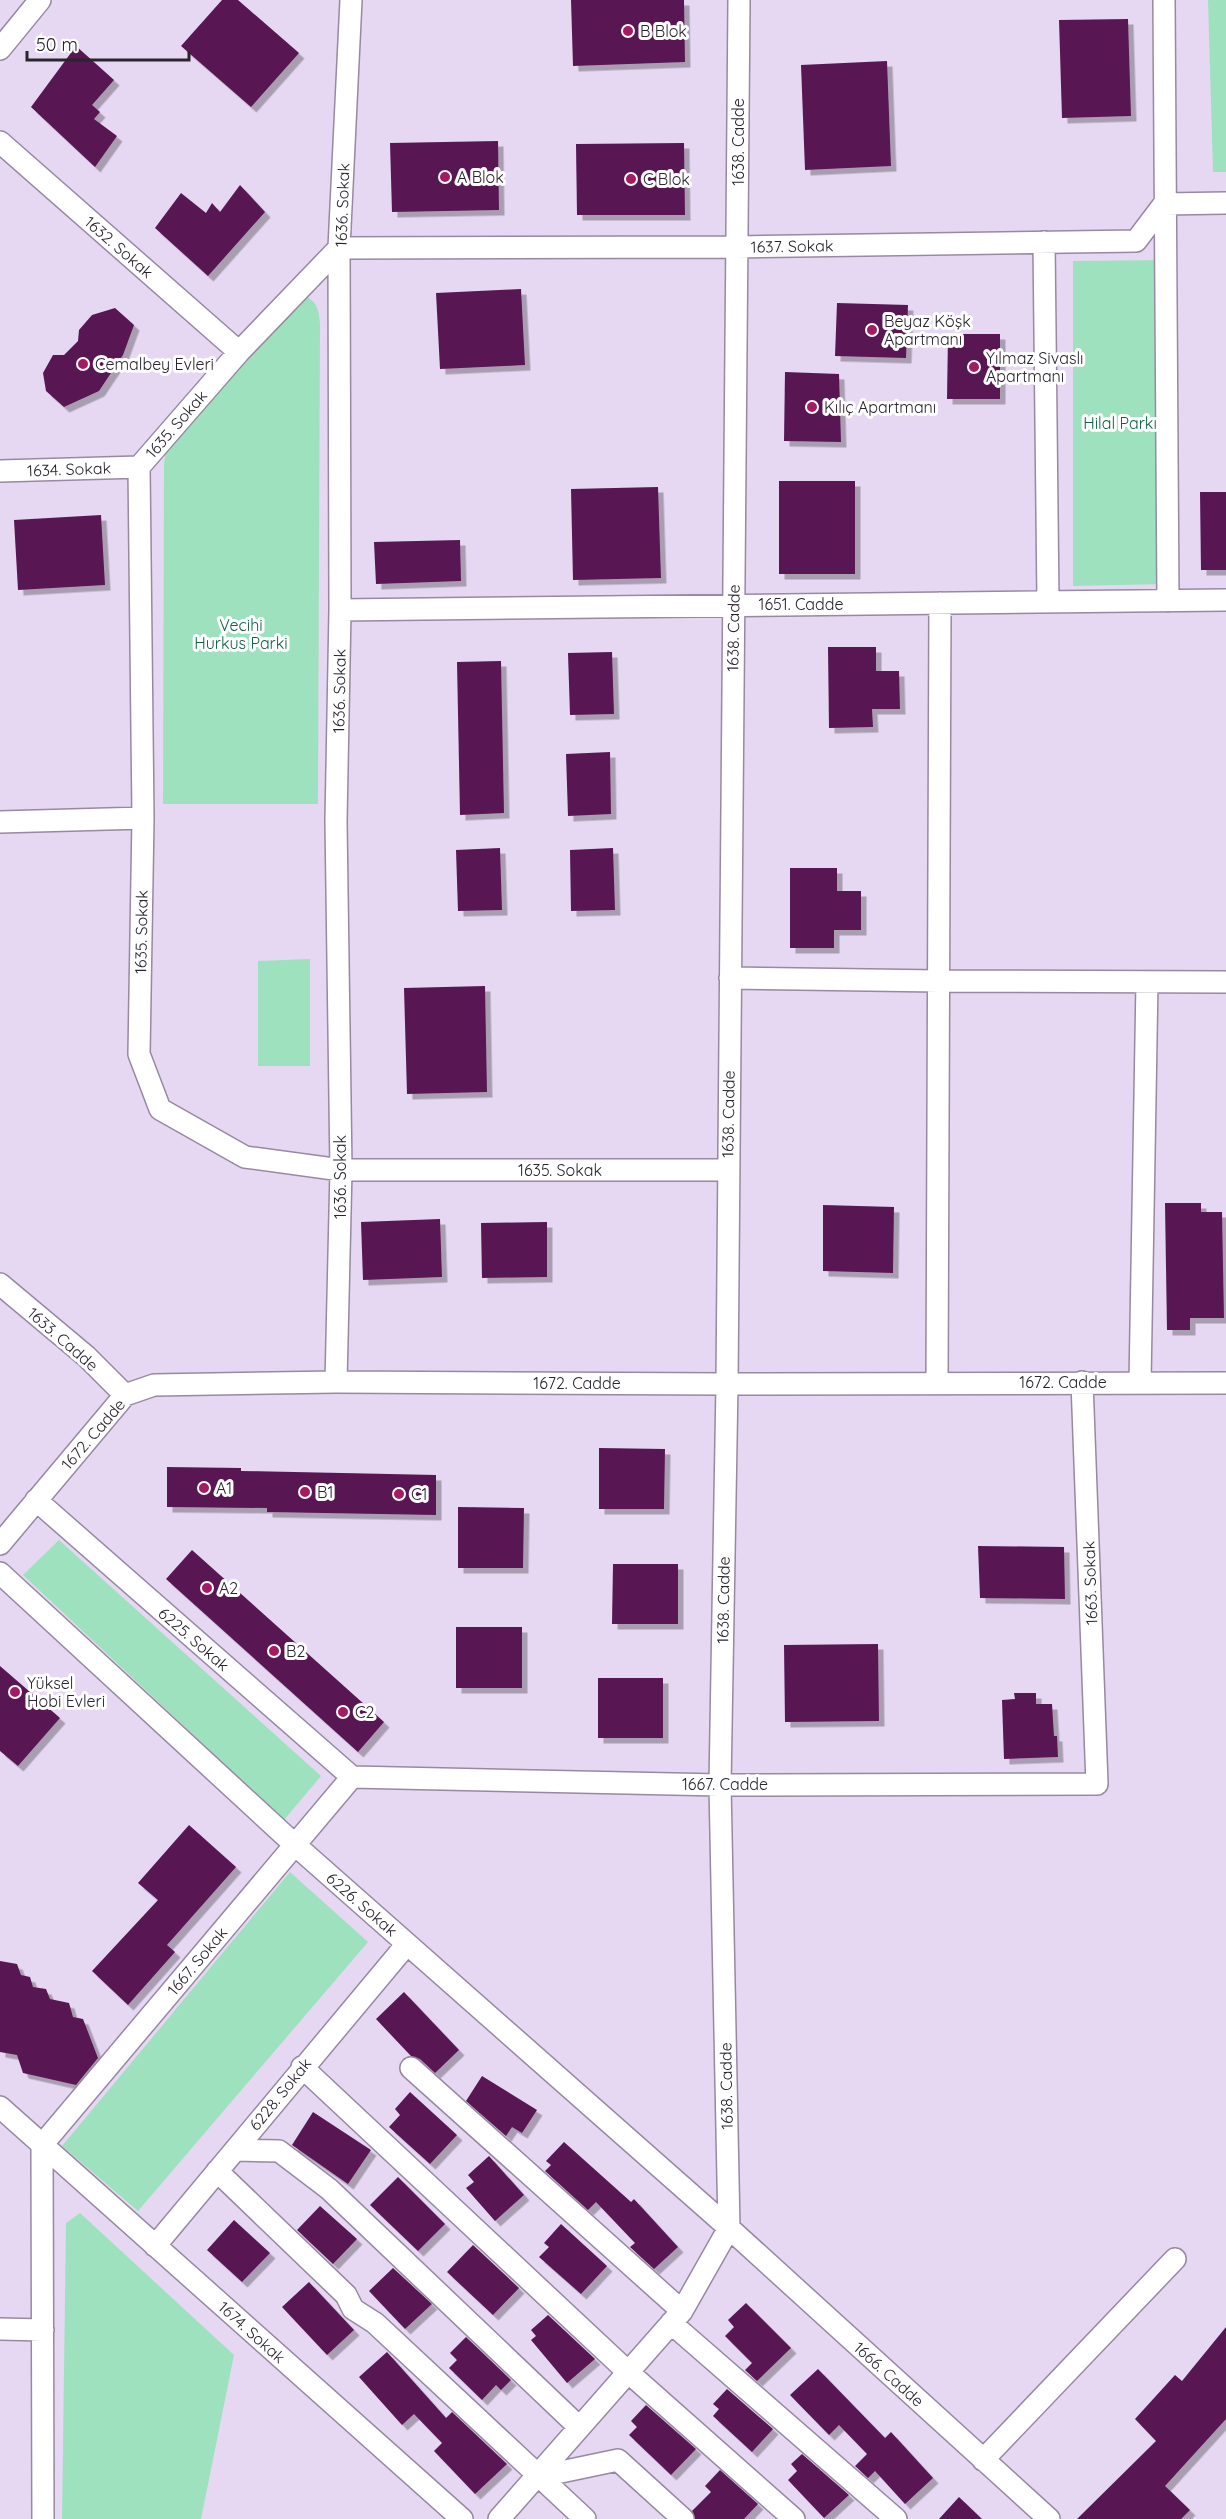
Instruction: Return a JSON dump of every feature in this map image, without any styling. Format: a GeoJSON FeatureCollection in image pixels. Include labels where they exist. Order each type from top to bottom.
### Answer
{"type":"FeatureCollection","features":[{"type":"Feature","properties":{"kind":"street"},"geometry":{"type":"LineString","coordinates":[[0,49],[40,0]]}},
{"type":"Feature","properties":{"kind":"street","name":"1636. Sokak"},"geometry":{"type":"LineString","coordinates":[[336,1382],[341,1170],[336,820],[340,610],[339,248],[351,0]]}},
{"type":"Feature","properties":{"kind":"street","name":"1638. Cadde"},"geometry":{"type":"LineString","coordinates":[[729,2228],[720,1785],[727,1384],[739,0]]}},
{"type":"Feature","properties":{"kind":"street"},"geometry":{"type":"LineString","coordinates":[[1164,0],[1168,601]]}},
{"type":"Feature","properties":{"kind":"street","name":"1632. Sokak"},"geometry":{"type":"LineString","coordinates":[[0,142],[239,352]]}},
{"type":"Feature","properties":{"kind":"street"},"geometry":{"type":"LineString","coordinates":[[1164,204],[1226,203]]}},
{"type":"Feature","properties":{"kind":"street","name":"1637. Sokak"},"geometry":{"type":"LineString","coordinates":[[339,248],[737,247],[1136,241],[1164,204]]}},
{"type":"Feature","properties":{"kind":"street"},"geometry":{"type":"LineString","coordinates":[[1044,242],[1048,602]]}},
{"type":"Feature","properties":{"kind":"street","name":"1635. Sokak"},"geometry":{"type":"LineString","coordinates":[[339,248],[239,352],[139,467],[143,818],[139,1053],[159,1109],[245,1157],[341,1170],[728,1170]]}},
{"type":"Feature","properties":{"kind":"street","name":"1634. Sokak"},"geometry":{"type":"LineString","coordinates":[[0,471],[139,467]]}},
{"type":"Feature","properties":{"kind":"street","name":"1651. Cadde"},"geometry":{"type":"LineString","coordinates":[[340,610],[1226,600]]}},
{"type":"Feature","properties":{"kind":"street"},"geometry":{"type":"LineString","coordinates":[[937,1383],[940,603]]}},
{"type":"Feature","properties":{"kind":"street"},"geometry":{"type":"LineString","coordinates":[[0,822],[143,818]]}},
{"type":"Feature","properties":{"kind":"street"},"geometry":{"type":"LineString","coordinates":[[730,978],[1226,982]]}},
{"type":"Feature","properties":{"kind":"street"},"geometry":{"type":"LineString","coordinates":[[1140,1383],[1147,982]]}},
{"type":"Feature","properties":{"kind":"street","name":"1633. Cadde"},"geometry":{"type":"LineString","coordinates":[[0,1284],[86,1356],[125,1395]]}},
{"type":"Feature","properties":{"kind":"street","name":"1672. Cadde"},"geometry":{"type":"LineString","coordinates":[[0,1544],[125,1395],[154,1385],[336,1382],[1226,1383]]}},
{"type":"Feature","properties":{"kind":"street","name":"1663. Sokak"},"geometry":{"type":"LineString","coordinates":[[1082,1382],[1097,1784]]}},
{"type":"Feature","properties":{"kind":"street","name":"6225. Sokak"},"geometry":{"type":"LineString","coordinates":[[36,1500],[352,1777]]}},
{"type":"Feature","properties":{"kind":"street","name":"6226. Sokak"},"geometry":{"type":"LineString","coordinates":[[0,1573],[294,1844],[729,2228]]}},
{"type":"Feature","properties":{"kind":"street","name":"1667. Cadde"},"geometry":{"type":"LineString","coordinates":[[352,1777],[720,1785],[1097,1784]]}},
{"type":"Feature","properties":{"kind":"street","name":"1667. Sokak"},"geometry":{"type":"LineString","coordinates":[[42,2145],[352,1777]]}},
{"type":"Feature","properties":{"kind":"street","name":"6228. Sokak"},"geometry":{"type":"LineString","coordinates":[[155,2246],[302,2067],[407,1944]]}},
{"type":"Feature","properties":{"kind":"street"},"geometry":{"type":"LineString","coordinates":[[302,2067],[628,2372],[794,2519]]}},
{"type":"Feature","properties":{"kind":"street"},"geometry":{"type":"LineString","coordinates":[[411,2068],[896,2519]]}},
{"type":"Feature","properties":{"kind":"street","name":"1674. Sokak"},"geometry":{"type":"LineString","coordinates":[[0,2107],[462,2519]]}},
{"type":"Feature","properties":{"kind":"street"},"geometry":{"type":"LineString","coordinates":[[42,2145],[44,2519]]}},
{"type":"Feature","properties":{"kind":"street"},"geometry":{"type":"LineString","coordinates":[[235,2150],[279,2151],[330,2189],[579,2427]]}},
{"type":"Feature","properties":{"kind":"street"},"geometry":{"type":"LineString","coordinates":[[217,2171],[346,2295],[353,2309],[375,2324],[585,2519]]}},
{"type":"Feature","properties":{"kind":"street"},"geometry":{"type":"LineString","coordinates":[[499,2519],[677,2317],[729,2228]]}},
{"type":"Feature","properties":{"kind":"street","name":"1666. Cadde"},"geometry":{"type":"LineString","coordinates":[[729,2228],[1049,2519]]}},
{"type":"Feature","properties":{"kind":"street"},"geometry":{"type":"LineString","coordinates":[[983,2460],[1176,2259]]}},
{"type":"Feature","properties":{"kind":"street"},"geometry":{"type":"LineString","coordinates":[[0,2330],[42,2330]]}},
{"type":"Feature","properties":{"kind":"street"},"geometry":{"type":"LineString","coordinates":[[537,2476],[618,2460],[682,2519]]}},
{"type":"Feature","properties":{"kind":"green space"},"geometry":{"type":"Polygon","coordinates":[[[1208,0],[1226,0],[1226,172],[1213,172],[1208,0]]]}},
{"type":"Feature","properties":{"kind":"green space","name":"Hilal Parkı"},"geometry":{"type":"Polygon","coordinates":[[[1165,260],[1168,584],[1073,586],[1073,261],[1165,260]]]}},
{"type":"Feature","properties":{"kind":"green space","name":"Vecihi Hurkus Parki"},"geometry":{"type":"Polygon","coordinates":[[[304,295],[316,306],[320,324],[318,804],[163,804],[164,464],[166,451],[304,295]]]}},
{"type":"Feature","properties":{"kind":"green space"},"geometry":{"type":"Polygon","coordinates":[[[310,959],[310,1066],[258,1066],[258,961],[310,959]]]}},
{"type":"Feature","properties":{"kind":"green space"},"geometry":{"type":"Polygon","coordinates":[[[59,1540],[321,1776],[284,1820],[23,1575],[59,1540]]]}},
{"type":"Feature","properties":{"kind":"green space"},"geometry":{"type":"Polygon","coordinates":[[[290,1872],[368,1942],[138,2211],[62,2146],[290,1872]]]}},
{"type":"Feature","properties":{"kind":"green space"},"geometry":{"type":"Polygon","coordinates":[[[80,2213],[234,2355],[201,2519],[62,2519],[66,2223],[80,2213]]]}},
{"type":"Feature","properties":{"kind":"building"},"geometry":{"type":"Polygon","coordinates":[[[222,0],[238,0],[299,53],[251,107],[181,46],[222,0]]]}},
{"type":"Feature","properties":{"kind":"building","name":"B Blok"},"geometry":{"type":"Polygon","coordinates":[[[571,0],[684,0],[685,62],[573,66],[571,0]]]}},
{"type":"Feature","properties":{"kind":"building"},"geometry":{"type":"Polygon","coordinates":[[[1128,19],[1131,116],[1062,118],[1059,20],[1128,19]]]}},
{"type":"Feature","properties":{"kind":"building"},"geometry":{"type":"Polygon","coordinates":[[[76,46],[114,80],[92,105],[100,112],[94,119],[117,136],[95,167],[31,107],[76,46]]]}},
{"type":"Feature","properties":{"kind":"building"},"geometry":{"type":"Polygon","coordinates":[[[887,61],[891,166],[805,170],[801,65],[887,61]]]}},
{"type":"Feature","properties":{"kind":"building","name":"A Blok"},"geometry":{"type":"Polygon","coordinates":[[[498,141],[499,210],[392,212],[390,143],[498,141]]]}},
{"type":"Feature","properties":{"kind":"building","name":"C Blok"},"geometry":{"type":"Polygon","coordinates":[[[684,143],[685,215],[577,215],[576,144],[684,143]]]}},
{"type":"Feature","properties":{"kind":"building"},"geometry":{"type":"Polygon","coordinates":[[[240,185],[265,212],[208,276],[155,228],[181,193],[206,213],[212,203],[220,212],[240,185]]]}},
{"type":"Feature","properties":{"kind":"building"},"geometry":{"type":"Polygon","coordinates":[[[521,289],[525,365],[440,369],[436,293],[521,289]]]}},
{"type":"Feature","properties":{"kind":"building","name":"Beyaz Köşk Apartmanı"},"geometry":{"type":"Polygon","coordinates":[[[837,303],[908,305],[906,358],[835,356],[837,303]]]}},
{"type":"Feature","properties":{"kind":"building","name":"Cemalbey Evleri"},"geometry":{"type":"Polygon","coordinates":[[[115,308],[134,325],[123,355],[99,391],[64,407],[46,391],[43,373],[53,355],[64,355],[78,341],[79,330],[92,315],[115,308]]]}},
{"type":"Feature","properties":{"kind":"building","name":"Yılmaz Sivaslı Apartmanı"},"geometry":{"type":"Polygon","coordinates":[[[948,334],[1000,334],[1000,399],[947,399],[948,334]]]}},
{"type":"Feature","properties":{"kind":"building","name":"Kılıç Apartmanı"},"geometry":{"type":"Polygon","coordinates":[[[785,372],[839,374],[841,442],[784,441],[785,372]]]}},
{"type":"Feature","properties":{"kind":"building"},"geometry":{"type":"Polygon","coordinates":[[[779,481],[855,481],[855,574],[779,574],[779,481]]]}},
{"type":"Feature","properties":{"kind":"building"},"geometry":{"type":"Polygon","coordinates":[[[658,487],[661,578],[573,580],[571,489],[658,487]]]}},
{"type":"Feature","properties":{"kind":"building"},"geometry":{"type":"Polygon","coordinates":[[[1200,492],[1226,492],[1226,570],[1201,570],[1200,492]]]}},
{"type":"Feature","properties":{"kind":"building"},"geometry":{"type":"Polygon","coordinates":[[[101,515],[105,585],[18,590],[14,520],[101,515]]]}},
{"type":"Feature","properties":{"kind":"building"},"geometry":{"type":"Polygon","coordinates":[[[460,540],[461,581],[376,584],[374,542],[460,540]]]}},
{"type":"Feature","properties":{"kind":"building"},"geometry":{"type":"Polygon","coordinates":[[[828,647],[876,647],[876,671],[899,671],[900,709],[872,709],[873,727],[829,728],[828,647]]]}},
{"type":"Feature","properties":{"kind":"building"},"geometry":{"type":"Polygon","coordinates":[[[612,652],[614,714],[570,715],[568,653],[612,652]]]}},
{"type":"Feature","properties":{"kind":"building"},"geometry":{"type":"Polygon","coordinates":[[[501,661],[504,813],[460,815],[457,662],[501,661]]]}},
{"type":"Feature","properties":{"kind":"building"},"geometry":{"type":"Polygon","coordinates":[[[610,752],[611,814],[568,816],[566,754],[610,752]]]}},
{"type":"Feature","properties":{"kind":"building"},"geometry":{"type":"Polygon","coordinates":[[[500,848],[502,910],[458,911],[456,850],[500,848]]]}},
{"type":"Feature","properties":{"kind":"building"},"geometry":{"type":"Polygon","coordinates":[[[613,848],[615,910],[571,911],[570,850],[613,848]]]}},
{"type":"Feature","properties":{"kind":"building"},"geometry":{"type":"Polygon","coordinates":[[[790,868],[837,868],[837,891],[861,891],[861,930],[834,930],[834,948],[790,948],[790,868]]]}},
{"type":"Feature","properties":{"kind":"building"},"geometry":{"type":"Polygon","coordinates":[[[485,986],[487,1092],[407,1094],[404,988],[485,986]]]}},
{"type":"Feature","properties":{"kind":"building"},"geometry":{"type":"Polygon","coordinates":[[[1165,1203],[1201,1203],[1201,1212],[1222,1212],[1224,1318],[1190,1318],[1190,1330],[1167,1330],[1165,1203]]]}},
{"type":"Feature","properties":{"kind":"building"},"geometry":{"type":"Polygon","coordinates":[[[823,1205],[894,1207],[893,1273],[823,1271],[823,1205]]]}},
{"type":"Feature","properties":{"kind":"building"},"geometry":{"type":"Polygon","coordinates":[[[440,1219],[442,1277],[363,1280],[361,1222],[440,1219]]]}},
{"type":"Feature","properties":{"kind":"building"},"geometry":{"type":"Polygon","coordinates":[[[547,1222],[547,1277],[482,1278],[481,1223],[547,1222]]]}},
{"type":"Feature","properties":{"kind":"building"},"geometry":{"type":"Polygon","coordinates":[[[599,1448],[665,1449],[664,1509],[599,1509],[599,1448]]]}},
{"type":"Feature","properties":{"kind":"building"},"geometry":{"type":"Polygon","coordinates":[[[167,1467],[436,1475],[436,1515],[267,1512],[267,1508],[167,1507],[167,1467]]]}},
{"type":"Feature","properties":{"kind":"building"},"geometry":{"type":"Polygon","coordinates":[[[458,1507],[524,1508],[523,1568],[458,1568],[458,1507]]]}},
{"type":"Feature","properties":{"kind":"building"},"geometry":{"type":"Polygon","coordinates":[[[978,1546],[1064,1547],[1065,1599],[980,1598],[978,1546]]]}},
{"type":"Feature","properties":{"kind":"building"},"geometry":{"type":"Polygon","coordinates":[[[192,1550],[384,1722],[358,1752],[166,1579],[192,1550]]]}},
{"type":"Feature","properties":{"kind":"building"},"geometry":{"type":"Polygon","coordinates":[[[613,1564],[678,1564],[678,1624],[612,1624],[613,1564]]]}},
{"type":"Feature","properties":{"kind":"building"},"geometry":{"type":"Polygon","coordinates":[[[456,1627],[522,1627],[522,1688],[456,1688],[456,1627]]]}},
{"type":"Feature","properties":{"kind":"building"},"geometry":{"type":"Polygon","coordinates":[[[878,1644],[879,1721],[785,1722],[784,1645],[878,1644]]]}},
{"type":"Feature","properties":{"kind":"building","name":"Yüksel Hobi Evleri"},"geometry":{"type":"Polygon","coordinates":[[[0,1666],[60,1718],[18,1766],[0,1751],[0,1666]]]}},
{"type":"Feature","properties":{"kind":"building"},"geometry":{"type":"Polygon","coordinates":[[[598,1678],[663,1678],[663,1738],[598,1738],[598,1678]]]}},
{"type":"Feature","properties":{"kind":"building"},"geometry":{"type":"Polygon","coordinates":[[[1014,1693],[1036,1693],[1036,1704],[1052,1704],[1058,1757],[1004,1759],[1002,1700],[1015,1699],[1014,1693]]]}},
{"type":"Feature","properties":{"kind":"building"},"geometry":{"type":"Polygon","coordinates":[[[189,1825],[236,1867],[167,1945],[175,1952],[128,2005],[92,1971],[158,1900],[138,1883],[189,1825]]]}},
{"type":"Feature","properties":{"kind":"building"},"geometry":{"type":"Polygon","coordinates":[[[0,1961],[17,1964],[21,1975],[30,1977],[33,1987],[46,1989],[50,1999],[69,2003],[73,2017],[83,2019],[98,2058],[76,2085],[23,2073],[17,2055],[0,2052],[0,1961]]]}},
{"type":"Feature","properties":{"kind":"building"},"geometry":{"type":"Polygon","coordinates":[[[404,1992],[459,2050],[435,2073],[420,2059],[411,2056],[376,2019],[404,1992]]]}},
{"type":"Feature","properties":{"kind":"building"},"geometry":{"type":"Polygon","coordinates":[[[482,2076],[537,2110],[522,2133],[512,2127],[506,2136],[466,2101],[482,2076]]]}},
{"type":"Feature","properties":{"kind":"building"},"geometry":{"type":"Polygon","coordinates":[[[410,2092],[457,2135],[430,2164],[389,2127],[400,2115],[395,2109],[410,2092]]]}},
{"type":"Feature","properties":{"kind":"building"},"geometry":{"type":"Polygon","coordinates":[[[313,2112],[371,2150],[348,2184],[292,2145],[313,2112]]]}},
{"type":"Feature","properties":{"kind":"building"},"geometry":{"type":"Polygon","coordinates":[[[564,2142],[631,2202],[634,2199],[678,2247],[654,2269],[630,2247],[635,2243],[596,2202],[588,2210],[545,2171],[551,2165],[546,2161],[564,2142]]]}},
{"type":"Feature","properties":{"kind":"building"},"geometry":{"type":"Polygon","coordinates":[[[489,2156],[524,2195],[495,2221],[466,2188],[474,2182],[468,2175],[489,2156]]]}},
{"type":"Feature","properties":{"kind":"building"},"geometry":{"type":"Polygon","coordinates":[[[398,2177],[445,2224],[418,2251],[370,2205],[398,2177]]]}},
{"type":"Feature","properties":{"kind":"building"},"geometry":{"type":"Polygon","coordinates":[[[320,2206],[357,2239],[333,2264],[297,2230],[320,2206]]]}},
{"type":"Feature","properties":{"kind":"building"},"geometry":{"type":"Polygon","coordinates":[[[234,2220],[270,2253],[242,2282],[207,2250],[234,2220]]]}},
{"type":"Feature","properties":{"kind":"building"},"geometry":{"type":"Polygon","coordinates":[[[561,2224],[607,2266],[581,2294],[539,2257],[549,2247],[544,2243],[561,2224]]]}},
{"type":"Feature","properties":{"kind":"building"},"geometry":{"type":"Polygon","coordinates":[[[473,2245],[519,2288],[493,2315],[447,2272],[473,2245]]]}},
{"type":"Feature","properties":{"kind":"building"},"geometry":{"type":"Polygon","coordinates":[[[393,2268],[432,2304],[405,2329],[369,2291],[393,2268]]]}},
{"type":"Feature","properties":{"kind":"building"},"geometry":{"type":"Polygon","coordinates":[[[309,2282],[354,2330],[327,2355],[282,2307],[309,2282]]]}},
{"type":"Feature","properties":{"kind":"building"},"geometry":{"type":"Polygon","coordinates":[[[746,2303],[791,2348],[757,2381],[745,2370],[752,2363],[725,2336],[734,2327],[728,2320],[746,2303]]]}},
{"type":"Feature","properties":{"kind":"building"},"geometry":{"type":"Polygon","coordinates":[[[548,2315],[595,2359],[567,2383],[531,2340],[536,2336],[531,2330],[548,2315]]]}},
{"type":"Feature","properties":{"kind":"building"},"geometry":{"type":"Polygon","coordinates":[[[1226,2327],[1226,2419],[1165,2486],[1190,2510],[1181,2519],[1077,2519],[1156,2441],[1135,2419],[1175,2375],[1182,2381],[1226,2327]]]}},
{"type":"Feature","properties":{"kind":"building"},"geometry":{"type":"Polygon","coordinates":[[[466,2337],[511,2380],[501,2390],[496,2385],[482,2400],[449,2368],[457,2360],[450,2353],[466,2337]]]}},
{"type":"Feature","properties":{"kind":"building"},"geometry":{"type":"Polygon","coordinates":[[[387,2352],[446,2418],[452,2412],[507,2464],[475,2494],[434,2451],[442,2443],[414,2414],[402,2425],[359,2377],[387,2352]]]}},
{"type":"Feature","properties":{"kind":"building"},"geometry":{"type":"Polygon","coordinates":[[[818,2369],[885,2438],[891,2432],[933,2478],[905,2504],[875,2471],[868,2478],[855,2466],[867,2454],[839,2425],[829,2435],[790,2395],[818,2369]]]}},
{"type":"Feature","properties":{"kind":"building"},"geometry":{"type":"Polygon","coordinates":[[[727,2389],[773,2429],[752,2452],[713,2416],[719,2409],[713,2404],[727,2389]]]}},
{"type":"Feature","properties":{"kind":"building"},"geometry":{"type":"Polygon","coordinates":[[[646,2405],[696,2449],[671,2475],[629,2435],[637,2427],[631,2421],[646,2405]]]}},
{"type":"Feature","properties":{"kind":"building"},"geometry":{"type":"Polygon","coordinates":[[[802,2454],[849,2495],[824,2518],[788,2480],[797,2471],[791,2464],[802,2454]]]}},
{"type":"Feature","properties":{"kind":"building"},"geometry":{"type":"Polygon","coordinates":[[[720,2470],[758,2504],[744,2519],[695,2519],[692,2511],[711,2492],[705,2486],[720,2470]]]}},
{"type":"Feature","properties":{"kind":"building"},"geometry":{"type":"Polygon","coordinates":[[[959,2497],[982,2519],[939,2519],[959,2497]]]}},
{"type":"Feature","properties":{"kind":"place","name":"B Blok"},"geometry":{"type":"Point","coordinates":[628,31]}},
{"type":"Feature","properties":{"kind":"place","name":"A Blok"},"geometry":{"type":"Point","coordinates":[445,177]}},
{"type":"Feature","properties":{"kind":"place","name":"C Blok"},"geometry":{"type":"Point","coordinates":[631,179]}},
{"type":"Feature","properties":{"kind":"place","name":"Beyaz Köşk Apartmanı"},"geometry":{"type":"Point","coordinates":[872,330]}},
{"type":"Feature","properties":{"kind":"place","name":"Cemalbey Evleri"},"geometry":{"type":"Point","coordinates":[83,364]}},
{"type":"Feature","properties":{"kind":"place","name":"Yılmaz Sivaslı Apartmanı"},"geometry":{"type":"Point","coordinates":[974,367]}},
{"type":"Feature","properties":{"kind":"place","name":"Kılıç Apartmanı"},"geometry":{"type":"Point","coordinates":[812,407]}},
{"type":"Feature","properties":{"kind":"place","name":"A1"},"geometry":{"type":"Point","coordinates":[204,1488]}},
{"type":"Feature","properties":{"kind":"place","name":"B1"},"geometry":{"type":"Point","coordinates":[305,1492]}},
{"type":"Feature","properties":{"kind":"place","name":"C1"},"geometry":{"type":"Point","coordinates":[399,1494]}},
{"type":"Feature","properties":{"kind":"place","name":"A2"},"geometry":{"type":"Point","coordinates":[207,1588]}},
{"type":"Feature","properties":{"kind":"place","name":"B2"},"geometry":{"type":"Point","coordinates":[274,1651]}},
{"type":"Feature","properties":{"kind":"place","name":"Yüksel Hobi Evleri"},"geometry":{"type":"Point","coordinates":[15,1692]}},
{"type":"Feature","properties":{"kind":"place","name":"C2"},"geometry":{"type":"Point","coordinates":[343,1712]}}]}
